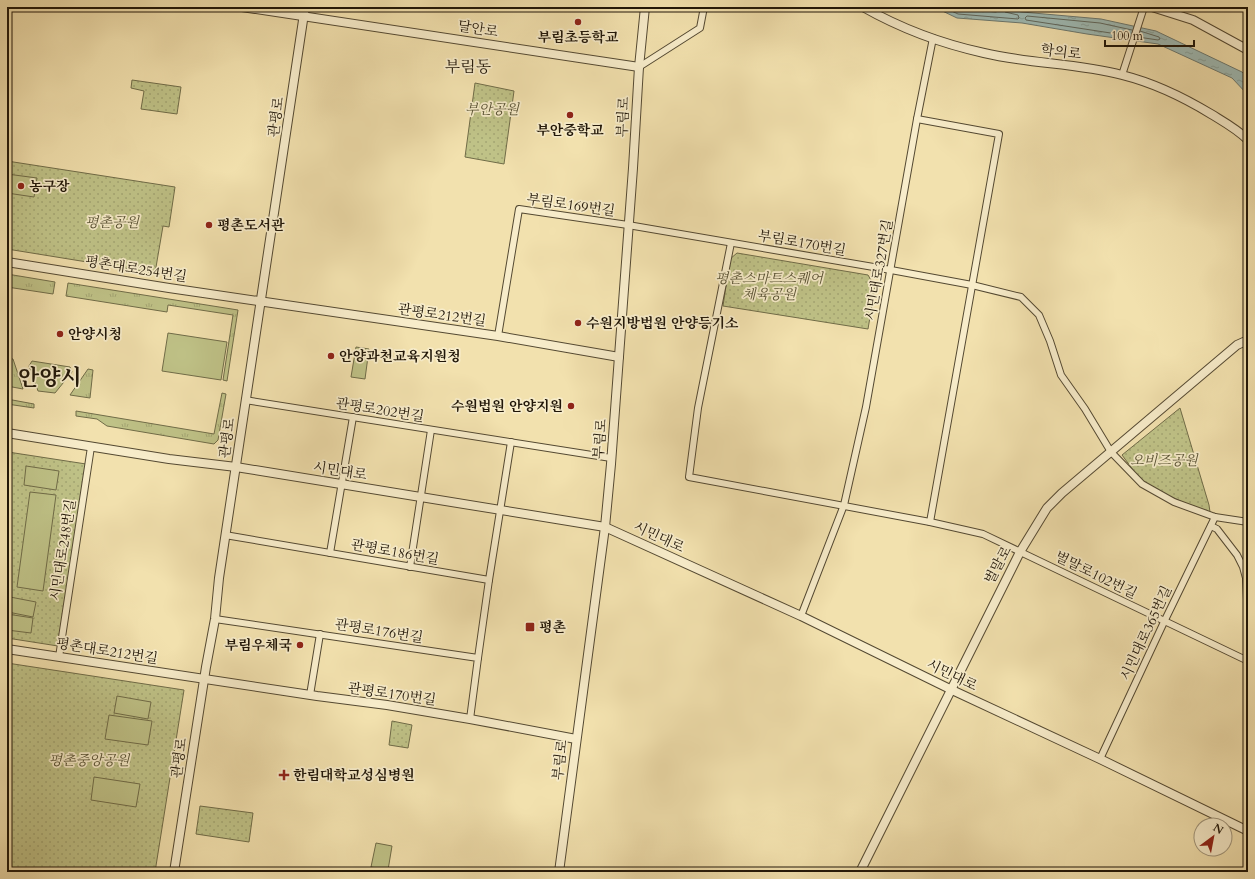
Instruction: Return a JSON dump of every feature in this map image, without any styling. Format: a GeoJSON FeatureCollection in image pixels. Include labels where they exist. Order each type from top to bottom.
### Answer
{"type":"FeatureCollection","features":[{"type":"Feature","properties":{"kind":"street","name":"달안로"},"geometry":{"type":"LineString","coordinates":[[242,7],[639,67]]}},
{"type":"Feature","properties":{"kind":"street","name":"관평로"},"geometry":{"type":"LineString","coordinates":[[174,872],[214,619],[245,400],[305,7]]}},
{"type":"Feature","properties":{"kind":"street","name":"부림로"},"geometry":{"type":"LineString","coordinates":[[560,872],[576,739],[605,527],[633,168],[639,67],[645,7]]}},
{"type":"Feature","properties":{"kind":"street"},"geometry":{"type":"LineString","coordinates":[[639,67],[700,28],[704,7]]}},
{"type":"Feature","properties":{"kind":"street","name":"학의로"},"geometry":{"type":"LineString","coordinates":[[863,7],[887,20],[933,38],[984,53],[1028,61],[1123,71],[1196,105],[1240,132],[1248,140]]}},
{"type":"Feature","properties":{"kind":"street"},"geometry":{"type":"LineString","coordinates":[[1152,7],[1192,20],[1248,50]]}},
{"type":"Feature","properties":{"kind":"street"},"geometry":{"type":"LineString","coordinates":[[1123,71],[1144,9]]}},
{"type":"Feature","properties":{"kind":"street","name":"시민대로327번길"},"geometry":{"type":"LineString","coordinates":[[801,616],[844,505],[866,407],[917,119],[933,38]]}},
{"type":"Feature","properties":{"kind":"street"},"geometry":{"type":"LineString","coordinates":[[730,243],[698,408],[689,477],[930,522],[999,134],[917,119]]}},
{"type":"Feature","properties":{"kind":"street","name":"부림로169번길"},"geometry":{"type":"LineString","coordinates":[[498,336],[519,209],[628,225]]}},
{"type":"Feature","properties":{"kind":"street","name":"부림로170번길"},"geometry":{"type":"LineString","coordinates":[[628,225],[891,270],[1021,297],[1039,315],[1050,341],[1060,375],[1085,409],[1111,452],[1142,484],[1174,502],[1215,517],[1248,522]]}},
{"type":"Feature","properties":{"kind":"street","name":"평촌대로254번길"},"geometry":{"type":"LineString","coordinates":[[7,262],[261,301]]}},
{"type":"Feature","properties":{"kind":"street","name":"관평로212번길"},"geometry":{"type":"LineString","coordinates":[[261,301],[498,336],[619,357]]}},
{"type":"Feature","properties":{"kind":"street","name":"벌말로"},"geometry":{"type":"LineString","coordinates":[[860,872],[952,690],[995,600],[1020,552],[1043,515],[1053,502],[1111,452],[1237,345],[1248,340]]}},
{"type":"Feature","properties":{"kind":"street","name":"관평로202번길"},"geometry":{"type":"LineString","coordinates":[[245,400],[611,458]]}},
{"type":"Feature","properties":{"kind":"street"},"geometry":{"type":"LineString","coordinates":[[330,553],[352,417]]}},
{"type":"Feature","properties":{"kind":"street"},"geometry":{"type":"LineString","coordinates":[[410,567],[420,497],[432,430]]}},
{"type":"Feature","properties":{"kind":"street","name":"시민대로"},"geometry":{"type":"LineString","coordinates":[[7,433],[91,447],[236,467],[342,485],[502,509],[605,527],[801,616],[952,690],[1247,829]]}},
{"type":"Feature","properties":{"kind":"street"},"geometry":{"type":"LineString","coordinates":[[470,719],[511,442]]}},
{"type":"Feature","properties":{"kind":"street","name":"시민대로248번길"},"geometry":{"type":"LineString","coordinates":[[59,657],[91,447]]}},
{"type":"Feature","properties":{"kind":"street","name":"시민대로365번길"},"geometry":{"type":"LineString","coordinates":[[1100,759],[1215,517]]}},
{"type":"Feature","properties":{"kind":"street","name":"벌말로102번길"},"geometry":{"type":"LineString","coordinates":[[930,522],[983,534],[1248,661]]}},
{"type":"Feature","properties":{"kind":"street"},"geometry":{"type":"LineString","coordinates":[[1211,526],[1217,529],[1237,555],[1243,567],[1246,578],[1248,620]]}},
{"type":"Feature","properties":{"kind":"street","name":"관평로186번길"},"geometry":{"type":"LineString","coordinates":[[225,535],[490,580]]}},
{"type":"Feature","properties":{"kind":"street","name":"관평로176번길"},"geometry":{"type":"LineString","coordinates":[[214,619],[478,658]]}},
{"type":"Feature","properties":{"kind":"street"},"geometry":{"type":"LineString","coordinates":[[310,695],[320,634]]}},
{"type":"Feature","properties":{"kind":"street","name":"평촌대로212번길"},"geometry":{"type":"LineString","coordinates":[[7,649],[204,680]]}},
{"type":"Feature","properties":{"kind":"street","name":"관평로170번길"},"geometry":{"type":"LineString","coordinates":[[204,680],[387,705],[576,739]]}},
{"type":"Feature","properties":{"kind":"green space"},"geometry":{"type":"Polygon","coordinates":[[[132,80],[181,87],[177,114],[141,109],[144,91],[131,88],[132,80]]]}},
{"type":"Feature","properties":{"kind":"green space","name":"부안공원"},"geometry":{"type":"Polygon","coordinates":[[[475,83],[514,91],[504,164],[465,157],[475,83]]]}},
{"type":"Feature","properties":{"kind":"green space","name":"평촌공원"},"geometry":{"type":"Polygon","coordinates":[[[7,161],[175,187],[169,227],[163,226],[155,273],[7,249],[7,161]]]}},
{"type":"Feature","properties":{"kind":"green space","name":"농구장"},"geometry":{"type":"Polygon","coordinates":[[[7,174],[37,178],[34,197],[7,193],[7,174]]]}},
{"type":"Feature","properties":{"kind":"green space","name":"평촌스마트스퀘어 체육공원"},"geometry":{"type":"Polygon","coordinates":[[[737,253],[868,275],[875,287],[868,329],[723,306],[730,259],[737,253]]]}},
{"type":"Feature","properties":{"kind":"green space"},"geometry":{"type":"Polygon","coordinates":[[[7,274],[55,282],[53,294],[7,287],[7,274]]]}},
{"type":"Feature","properties":{"kind":"green space"},"geometry":{"type":"Polygon","coordinates":[[[68,283],[238,310],[227,381],[223,380],[233,315],[168,305],[167,312],[66,296],[68,283]]]}},
{"type":"Feature","properties":{"kind":"green space"},"geometry":{"type":"Polygon","coordinates":[[[168,333],[227,342],[221,380],[162,371],[168,333]]]}},
{"type":"Feature","properties":{"kind":"green space"},"geometry":{"type":"Polygon","coordinates":[[[356,347],[369,349],[365,379],[351,377],[356,347]]]}},
{"type":"Feature","properties":{"kind":"green space"},"geometry":{"type":"Polygon","coordinates":[[[7,358],[13,359],[23,389],[7,386],[7,358]]]}},
{"type":"Feature","properties":{"kind":"green space"},"geometry":{"type":"Polygon","coordinates":[[[32,361],[70,367],[72,372],[55,393],[38,391],[29,366],[32,361]]]}},
{"type":"Feature","properties":{"kind":"green space"},"geometry":{"type":"Polygon","coordinates":[[[88,369],[93,370],[90,398],[70,395],[88,369]]]}},
{"type":"Feature","properties":{"kind":"green space"},"geometry":{"type":"Polygon","coordinates":[[[222,393],[226,394],[218,440],[214,444],[107,426],[97,419],[76,416],[76,411],[214,434],[222,393]]]}},
{"type":"Feature","properties":{"kind":"green space"},"geometry":{"type":"Polygon","coordinates":[[[7,399],[34,404],[34,408],[7,404],[7,399]]]}},
{"type":"Feature","properties":{"kind":"green space","name":"오비즈공원"},"geometry":{"type":"Polygon","coordinates":[[[1180,408],[1210,512],[1203,511],[1149,487],[1139,478],[1122,455],[1180,408]]]}},
{"type":"Feature","properties":{"kind":"green space"},"geometry":{"type":"Polygon","coordinates":[[[8,452],[86,464],[58,646],[7,638],[8,452]]]}},
{"type":"Feature","properties":{"kind":"green space"},"geometry":{"type":"Polygon","coordinates":[[[26,466],[59,471],[56,490],[24,485],[26,466]]]}},
{"type":"Feature","properties":{"kind":"green space"},"geometry":{"type":"Polygon","coordinates":[[[30,492],[56,495],[43,591],[17,587],[30,492]]]}},
{"type":"Feature","properties":{"kind":"green space"},"geometry":{"type":"Polygon","coordinates":[[[10,597],[36,602],[33,617],[8,612],[10,597]]]}},
{"type":"Feature","properties":{"kind":"green space"},"geometry":{"type":"Polygon","coordinates":[[[7,614],[33,618],[31,633],[7,630],[7,614]]]}},
{"type":"Feature","properties":{"kind":"green space","name":"평촌중앙공원"},"geometry":{"type":"Polygon","coordinates":[[[7,663],[184,690],[155,872],[7,872],[7,663]]]}},
{"type":"Feature","properties":{"kind":"green space"},"geometry":{"type":"Polygon","coordinates":[[[117,696],[151,702],[148,719],[114,713],[117,696]]]}},
{"type":"Feature","properties":{"kind":"green space"},"geometry":{"type":"Polygon","coordinates":[[[109,715],[152,721],[148,745],[105,739],[109,715]]]}},
{"type":"Feature","properties":{"kind":"green space"},"geometry":{"type":"Polygon","coordinates":[[[392,721],[412,725],[408,748],[389,745],[392,721]]]}},
{"type":"Feature","properties":{"kind":"green space"},"geometry":{"type":"Polygon","coordinates":[[[94,777],[140,784],[136,807],[91,800],[94,777]]]}},
{"type":"Feature","properties":{"kind":"green space"},"geometry":{"type":"Polygon","coordinates":[[[200,806],[253,813],[249,842],[196,834],[200,806]]]}},
{"type":"Feature","properties":{"kind":"green space"},"geometry":{"type":"Polygon","coordinates":[[[376,843],[392,846],[388,870],[371,867],[376,843]]]}},
{"type":"Feature","properties":{"kind":"water"},"geometry":{"type":"Polygon","coordinates":[[[934,7],[998,7],[1022,12],[1101,19],[1156,31],[1242,72],[1248,78],[1248,95],[1232,78],[1158,44],[1022,23],[957,18],[934,7]]]}},
{"type":"Feature","properties":{"kind":"place","name":"부림초등학교"},"geometry":{"type":"Point","coordinates":[578,22]}},
{"type":"Feature","properties":{"kind":"place","name":"부안중학교"},"geometry":{"type":"Point","coordinates":[570,115]}},
{"type":"Feature","properties":{"kind":"place","name":"농구장"},"geometry":{"type":"Point","coordinates":[21,186]}},
{"type":"Feature","properties":{"kind":"place","name":"평촌도서관"},"geometry":{"type":"Point","coordinates":[209,225]}},
{"type":"Feature","properties":{"kind":"place","name":"수원지방법원 안양등기소"},"geometry":{"type":"Point","coordinates":[578,323]}},
{"type":"Feature","properties":{"kind":"place","name":"안양시청"},"geometry":{"type":"Point","coordinates":[60,334]}},
{"type":"Feature","properties":{"kind":"place","name":"안양과천교육지원청"},"geometry":{"type":"Point","coordinates":[331,356]}},
{"type":"Feature","properties":{"kind":"place","name":"수원법원 안양지원"},"geometry":{"type":"Point","coordinates":[571,406]}},
{"type":"Feature","properties":{"kind":"place","name":"평촌"},"geometry":{"type":"Point","coordinates":[530,627]}},
{"type":"Feature","properties":{"kind":"place","name":"부림우체국"},"geometry":{"type":"Point","coordinates":[300,645]}},
{"type":"Feature","properties":{"kind":"place","name":"한림대학교성심병원"},"geometry":{"type":"Point","coordinates":[284,775]}},
{"type":"Feature","properties":{"kind":"district","name":"부림동"},"geometry":{"type":"Point","coordinates":[468,67]}},
{"type":"Feature","properties":{"kind":"district","name":"안양시"},"geometry":{"type":"Point","coordinates":[50,378]}}]}
